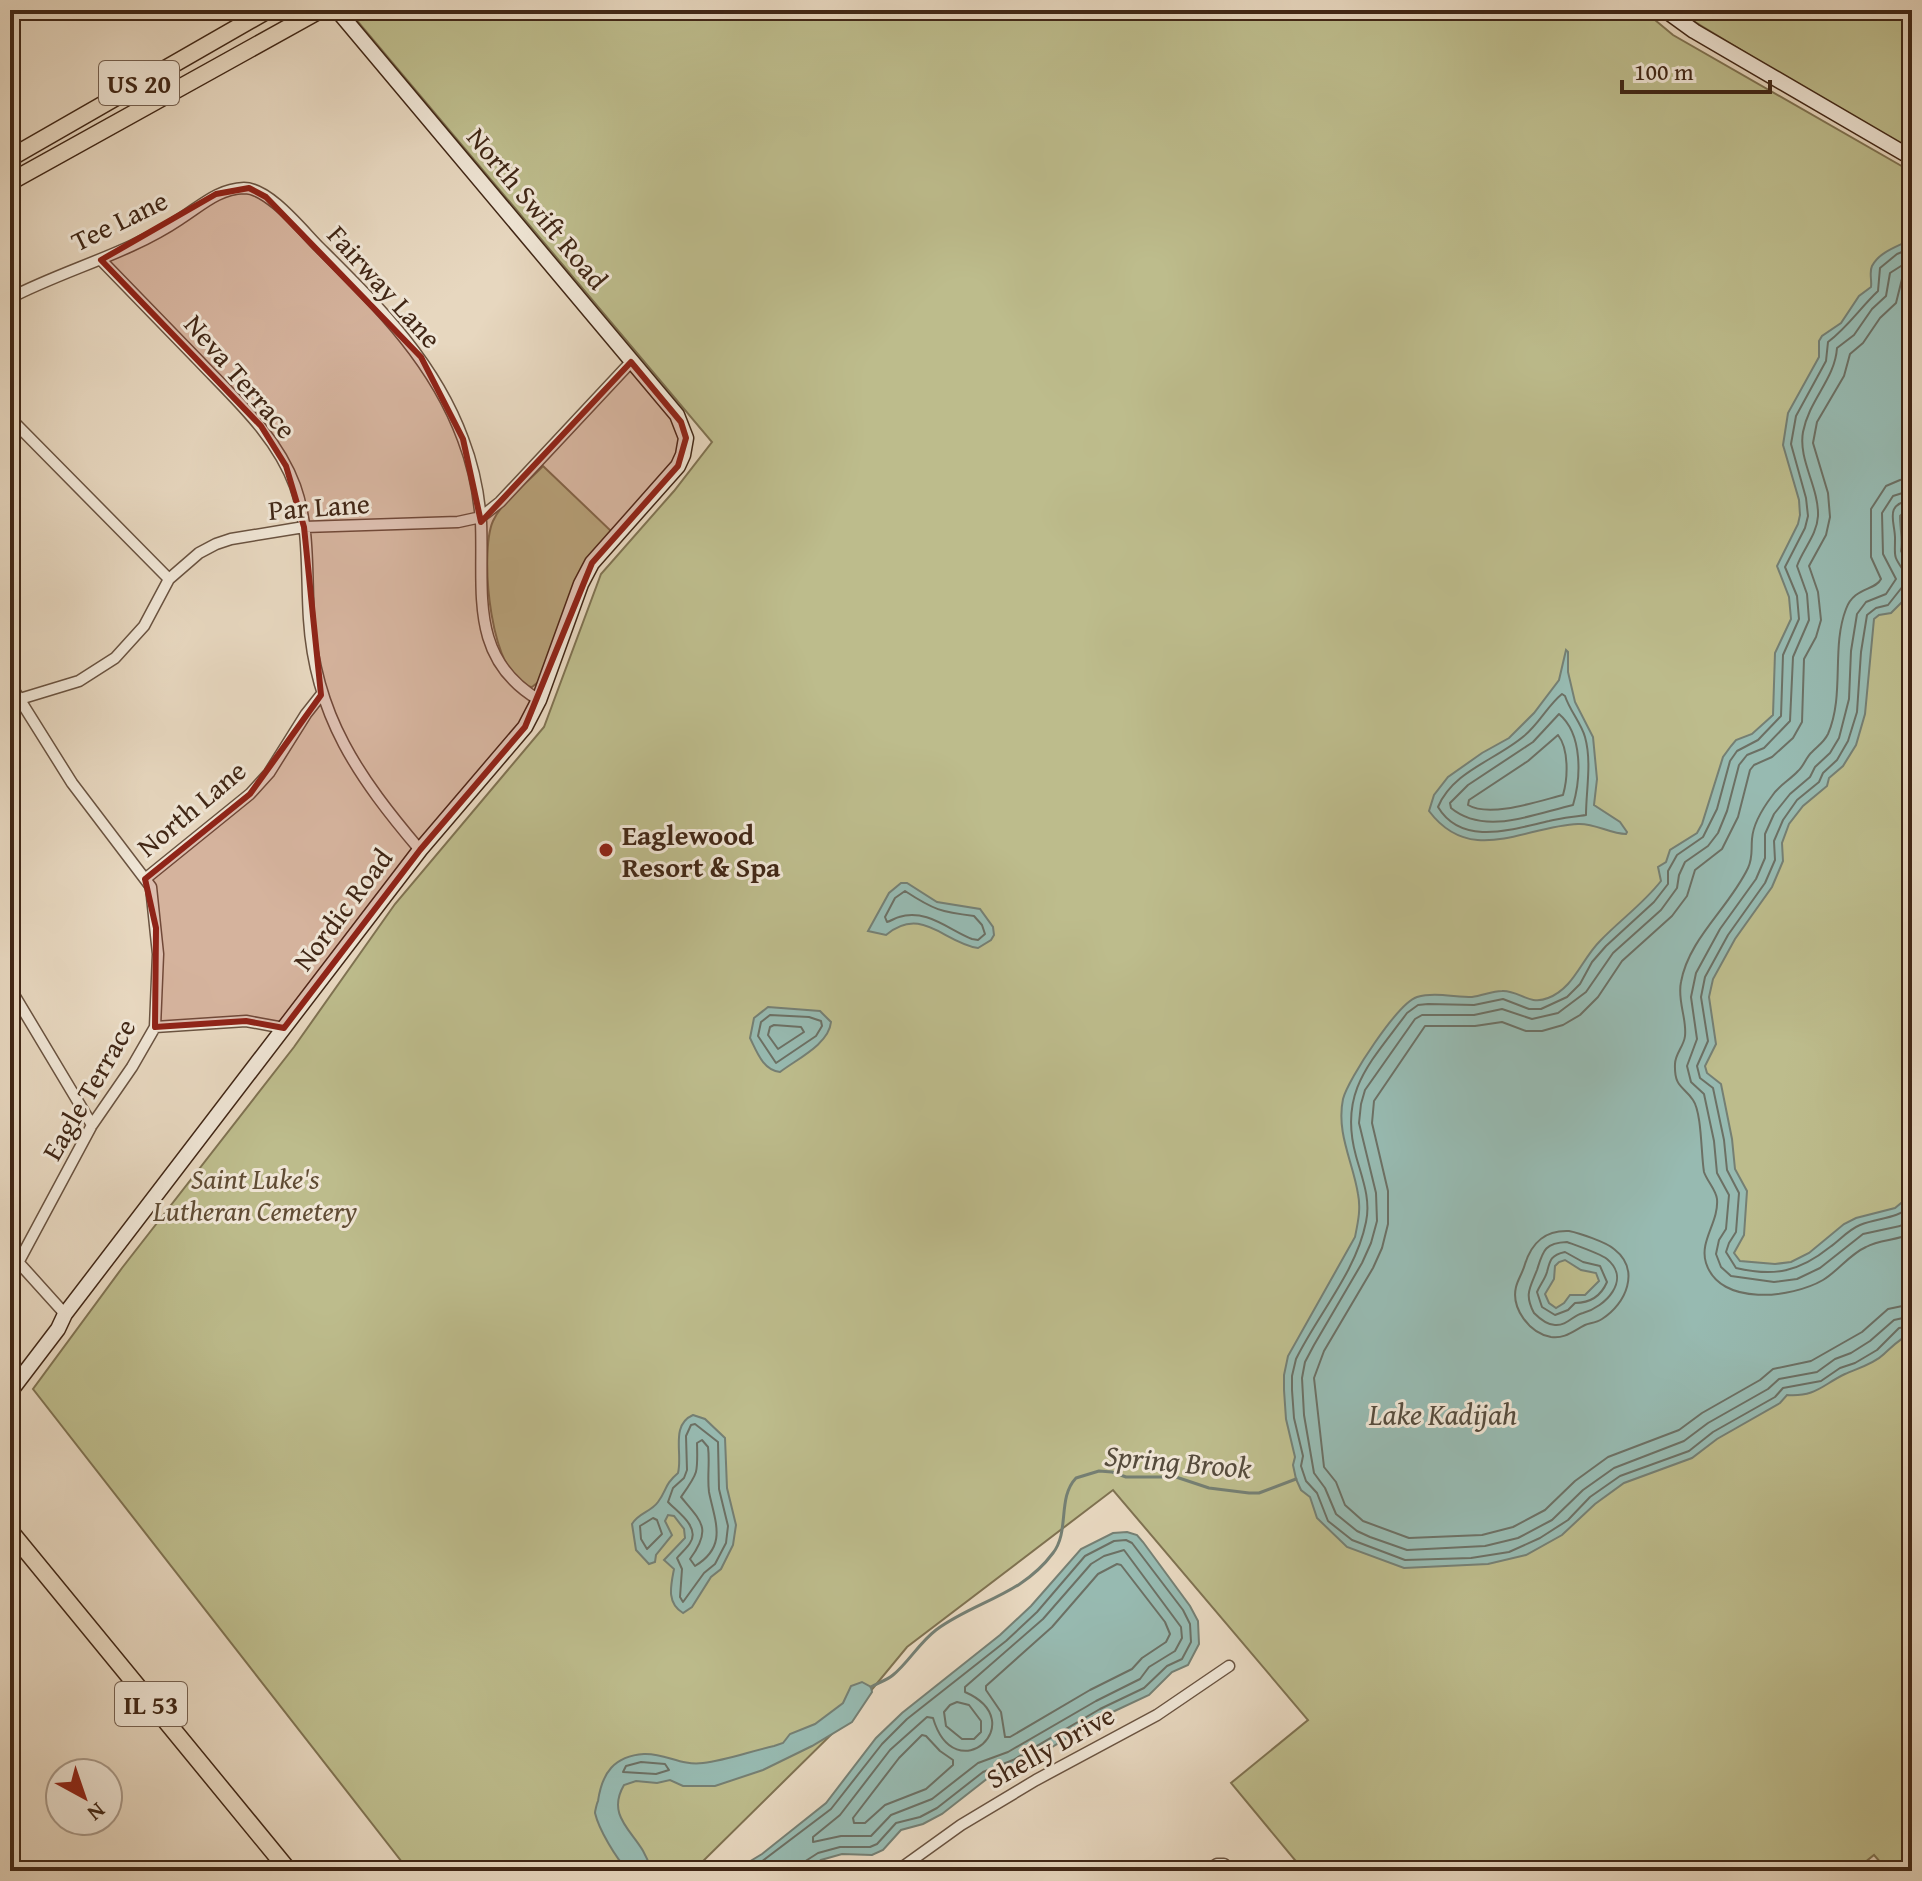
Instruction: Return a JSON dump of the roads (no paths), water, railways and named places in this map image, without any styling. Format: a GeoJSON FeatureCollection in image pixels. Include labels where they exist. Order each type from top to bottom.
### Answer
{"type":"FeatureCollection","features":[{"type":"Feature","properties":{"kind":"main road","name":"US 20"},"geometry":{"type":"LineString","coordinates":[[10,158],[268,10]]}},
{"type":"Feature","properties":{"kind":"main road","name":"US 20"},"geometry":{"type":"LineString","coordinates":[[10,182],[320,10]]}},
{"type":"Feature","properties":{"kind":"main road","name":"IL 53"},"geometry":{"type":"LineString","coordinates":[[10,1531],[289,1871]]}},
{"type":"Feature","properties":{"kind":"street","name":"North Swift Road"},"geometry":{"type":"LineString","coordinates":[[337,10],[677,415],[684,430],[685,446]]}},
{"type":"Feature","properties":{"kind":"street"},"geometry":{"type":"LineString","coordinates":[[1665,10],[1694,31],[1912,158]]}},
{"type":"Feature","properties":{"kind":"street","name":"Tee Lane"},"geometry":{"type":"LineString","coordinates":[[10,298],[101,260],[172,224],[216,194],[249,188]]}},
{"type":"Feature","properties":{"kind":"street","name":"Fairway Lane"},"geometry":{"type":"LineString","coordinates":[[249,188],[285,213],[390,319],[421,357],[447,402],[463,439],[477,488],[481,517],[481,605],[484,624],[506,673],[515,684],[539,700]]}},
{"type":"Feature","properties":{"kind":"street","name":"Neva Terrace"},"geometry":{"type":"LineString","coordinates":[[101,260],[261,426],[286,466],[296,488],[304,527],[309,619],[321,695],[364,779],[420,850]]}},
{"type":"Feature","properties":{"kind":"street"},"geometry":{"type":"LineString","coordinates":[[481,517],[500,502],[631,362]]}},
{"type":"Feature","properties":{"kind":"street"},"geometry":{"type":"LineString","coordinates":[[10,418],[169,579]]}},
{"type":"Feature","properties":{"kind":"street","name":"Nordic Road"},"geometry":{"type":"LineString","coordinates":[[10,1392],[58,1329],[65,1314],[420,850],[482,775],[516,740],[539,700],[581,584],[592,563],[678,466],[685,446]]}},
{"type":"Feature","properties":{"kind":"street","name":"Par Lane"},"geometry":{"type":"LineString","coordinates":[[15,700],[79,681],[115,658],[144,626],[169,579],[199,553],[216,544],[304,527],[458,522],[481,517]]}},
{"type":"Feature","properties":{"kind":"street","name":"Eagle Terrace"},"geometry":{"type":"LineString","coordinates":[[10,684],[15,700],[72,783],[151,887],[158,980],[155,1027],[92,1125],[18,1263]]}},
{"type":"Feature","properties":{"kind":"street","name":"North Lane"},"geometry":{"type":"LineString","coordinates":[[145,879],[250,794],[269,773],[321,695]]}},
{"type":"Feature","properties":{"kind":"street"},"geometry":{"type":"LineString","coordinates":[[10,988],[92,1125]]}},
{"type":"Feature","properties":{"kind":"street"},"geometry":{"type":"LineString","coordinates":[[155,1027],[246,1021],[284,1028]]}},
{"type":"Feature","properties":{"kind":"street"},"geometry":{"type":"LineString","coordinates":[[10,1253],[65,1314]]}},
{"type":"Feature","properties":{"kind":"street","name":"Shelly Drive"},"geometry":{"type":"LineString","coordinates":[[897,1871],[961,1825],[1061,1766],[1157,1715],[1229,1666]]}},
{"type":"Feature","properties":{"kind":"street"},"geometry":{"type":"LineString","coordinates":[[1206,1871],[1217,1864],[1224,1864],[1232,1871]]}},
{"type":"Feature","properties":{"kind":"water","name":"Lake Kadijah"},"geometry":{"type":"Polygon","coordinates":[[[1912,239],[1912,505],[1900,516],[1901,551],[1911,575],[1906,598],[1891,613],[1874,619],[1865,714],[1856,745],[1843,766],[1829,778],[1827,786],[1803,806],[1789,824],[1782,843],[1783,861],[1772,887],[1735,939],[1713,979],[1709,997],[1716,1044],[1705,1066],[1707,1073],[1721,1084],[1735,1169],[1747,1191],[1744,1235],[1734,1253],[1740,1261],[1791,1262],[1809,1253],[1844,1224],[1895,1208],[1912,1194],[1912,1333],[1865,1366],[1805,1394],[1787,1395],[1780,1403],[1717,1439],[1692,1458],[1624,1483],[1595,1504],[1562,1535],[1526,1555],[1488,1564],[1404,1568],[1347,1547],[1317,1518],[1310,1497],[1301,1490],[1296,1479],[1295,1457],[1286,1419],[1284,1375],[1288,1356],[1355,1237],[1359,1200],[1343,1136],[1341,1112],[1347,1089],[1387,1027],[1417,997],[1472,997],[1502,991],[1541,1000],[1564,988],[1593,948],[1661,881],[1658,867],[1666,862],[1670,850],[1697,833],[1723,757],[1736,740],[1752,734],[1773,715],[1775,653],[1791,619],[1789,597],[1777,566],[1800,515],[1799,500],[1783,445],[1788,413],[1819,357],[1822,336],[1841,323],[1859,296],[1871,287],[1871,268],[1875,261],[1912,239]],[[1565,1260],[1555,1266],[1554,1279],[1545,1294],[1549,1303],[1556,1308],[1570,1295],[1585,1295],[1599,1281],[1596,1273],[1581,1270],[1565,1260]]]}},
{"type":"Feature","properties":{"kind":"water"},"geometry":{"type":"Polygon","coordinates":[[[1566,650],[1575,702],[1593,737],[1597,779],[1594,805],[1620,822],[1626,834],[1578,824],[1481,840],[1463,837],[1445,828],[1429,811],[1434,795],[1448,777],[1509,738],[1534,713],[1559,680],[1566,650]]]}},
{"type":"Feature","properties":{"kind":"water"},"geometry":{"type":"Polygon","coordinates":[[[901,883],[907,883],[937,902],[980,909],[993,927],[994,935],[978,948],[922,925],[899,927],[886,935],[868,931],[889,893],[901,883]]]}},
{"type":"Feature","properties":{"kind":"water"},"geometry":{"type":"Polygon","coordinates":[[[768,1007],[820,1011],[831,1022],[825,1037],[818,1044],[780,1072],[765,1064],[750,1038],[754,1018],[768,1007]]]}},
{"type":"Feature","properties":{"kind":"water"},"geometry":{"type":"Polygon","coordinates":[[[693,1415],[705,1419],[725,1438],[727,1488],[736,1525],[733,1545],[721,1569],[711,1577],[692,1607],[683,1613],[672,1599],[674,1569],[664,1560],[685,1538],[684,1529],[674,1516],[668,1515],[665,1521],[672,1535],[656,1555],[655,1562],[649,1564],[636,1550],[632,1524],[655,1505],[678,1473],[679,1433],[686,1420],[693,1415]]]}},
{"type":"Feature","properties":{"kind":"water"},"geometry":{"type":"Polygon","coordinates":[[[1113,1533],[1137,1535],[1143,1542],[1198,1621],[1199,1644],[1188,1665],[1172,1672],[1149,1695],[1104,1716],[1017,1768],[988,1778],[942,1814],[923,1824],[901,1830],[883,1850],[872,1855],[842,1854],[821,1860],[806,1871],[734,1871],[762,1854],[826,1803],[876,1738],[902,1713],[1000,1635],[1031,1606],[1081,1549],[1113,1533]]]}},
{"type":"Feature","properties":{"kind":"water"},"geometry":{"type":"Polygon","coordinates":[[[862,1682],[871,1687],[872,1692],[852,1722],[763,1770],[715,1786],[683,1786],[670,1780],[657,1783],[636,1781],[624,1785],[618,1809],[626,1828],[646,1856],[649,1871],[628,1871],[618,1859],[595,1813],[606,1774],[617,1762],[644,1754],[687,1763],[703,1763],[774,1746],[783,1743],[790,1734],[815,1724],[843,1703],[851,1686],[862,1682]]]}},
{"type":"Feature","properties":{"kind":"waterway","name":"Spring Brook"},"geometry":{"type":"LineString","coordinates":[[871,1687],[893,1675],[936,1630],[1012,1589],[1040,1567],[1058,1544],[1067,1495],[1076,1478],[1099,1471],[1126,1477],[1176,1477],[1209,1488],[1249,1493],[1259,1493],[1296,1479]]}},
{"type":"Feature","properties":{"kind":"place","name":"Eaglewood Resort & Spa"},"geometry":{"type":"Point","coordinates":[606,850]}},
{"type":"Feature","properties":{"kind":"park label","name":"Saint Luke's Lutheran Cemetery"},"geometry":{"type":"Point","coordinates":[255,1194]}}]}
